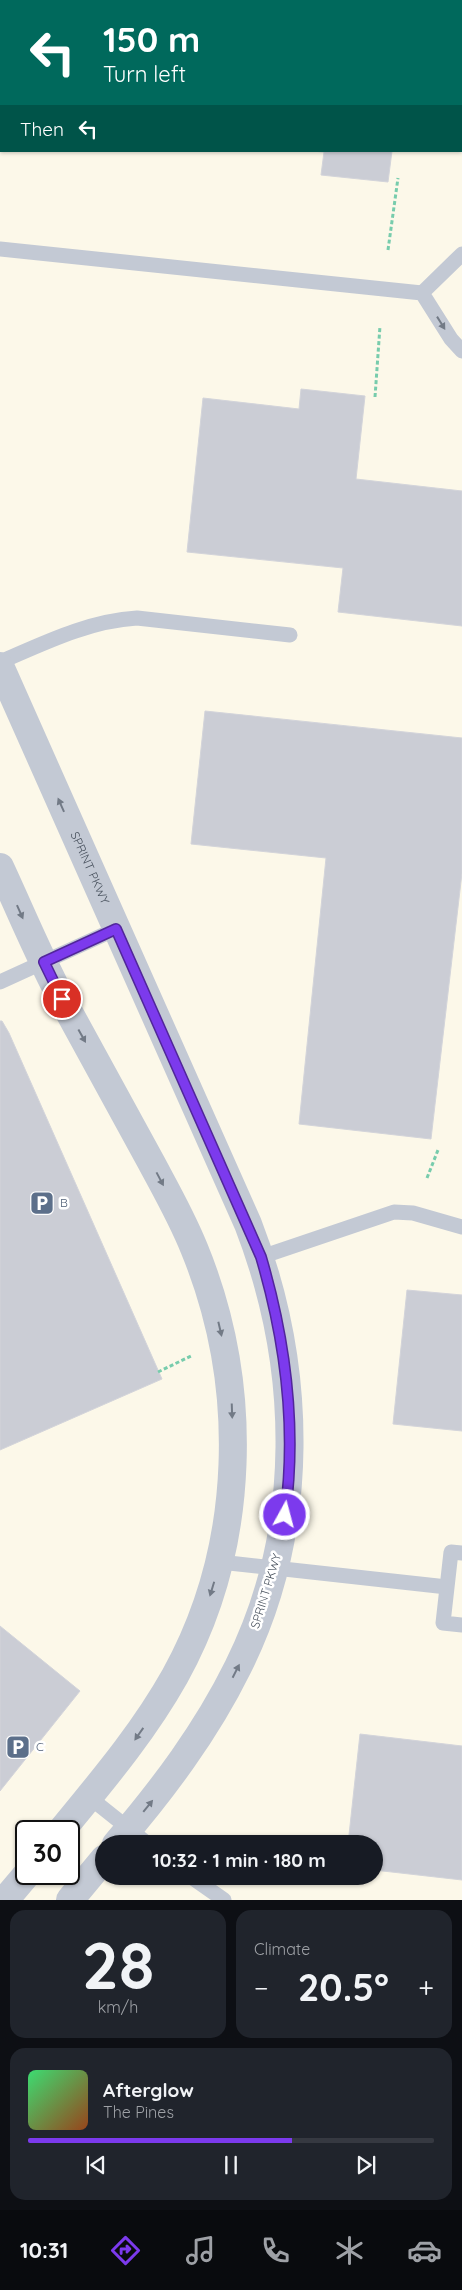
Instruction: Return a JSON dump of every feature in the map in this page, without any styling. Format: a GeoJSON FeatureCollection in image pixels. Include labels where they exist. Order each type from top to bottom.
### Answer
{"type":"FeatureCollection","features":[{"type":"Feature","properties":{"kind":"street","name":"SPRINT PKWY"},"geometry":{"type":"LineString","coordinates":[[0,664],[261,1257],[273,1299],[282,1344],[290,1418],[290,1460],[287,1497],[275,1568],[254,1632],[220,1702],[134,1835]]}},
{"type":"Feature","properties":{"kind":"street"},"geometry":{"type":"LineString","coordinates":[[0,867],[44,962],[181,1218],[210,1290],[228,1363],[232,1407],[231,1494],[220,1562],[200,1622],[177,1674],[136,1738],[70,1820]]}},
{"type":"Feature","properties":{"kind":"street"},"geometry":{"type":"LineString","coordinates":[[70,1900],[95,1870]]}},
{"type":"Feature","properties":{"kind":"street"},"geometry":{"type":"LineString","coordinates":[[5,1900],[18,1885]]}},
{"type":"Feature","properties":{"kind":"lane"},"geometry":{"type":"LineString","coordinates":[[0,249],[422,293]]}},
{"type":"Feature","properties":{"kind":"lane"},"geometry":{"type":"LineString","coordinates":[[422,293],[462,254]]}},
{"type":"Feature","properties":{"kind":"lane"},"geometry":{"type":"LineString","coordinates":[[422,293],[451,339],[462,351]]}},
{"type":"Feature","properties":{"kind":"lane"},"geometry":{"type":"LineString","coordinates":[[0,664],[90,625],[116,619],[137,618],[290,635]]}},
{"type":"Feature","properties":{"kind":"lane"},"geometry":{"type":"LineString","coordinates":[[0,982],[116,929]]}},
{"type":"Feature","properties":{"kind":"lane"},"geometry":{"type":"LineString","coordinates":[[261,1257],[394,1212],[413,1213],[462,1227]]}},
{"type":"Feature","properties":{"kind":"lane"},"geometry":{"type":"LineString","coordinates":[[462,1553],[451,1552],[443,1623],[462,1625]]}},
{"type":"Feature","properties":{"kind":"lane"},"geometry":{"type":"LineString","coordinates":[[220,1562],[447,1587]]}},
{"type":"Feature","properties":{"kind":"lane"},"geometry":{"type":"LineString","coordinates":[[89,1797],[127,1835]]}},
{"type":"Feature","properties":{"kind":"lane"},"geometry":{"type":"LineString","coordinates":[[203,1885],[224,1900]]}},
{"type":"Feature","properties":{"kind":"path"},"geometry":{"type":"LineString","coordinates":[[388,250],[398,178]]}},
{"type":"Feature","properties":{"kind":"path"},"geometry":{"type":"LineString","coordinates":[[375,397],[380,326]]}},
{"type":"Feature","properties":{"kind":"path"},"geometry":{"type":"LineString","coordinates":[[427,1178],[438,1150]]}},
{"type":"Feature","properties":{"kind":"path"},"geometry":{"type":"LineString","coordinates":[[158,1372],[193,1355]]}},
{"type":"Feature","properties":{"kind":"shaded area"},"geometry":{"type":"Polygon","coordinates":[[[0,152],[462,152],[462,1900],[0,1900],[0,152]]]}},
{"type":"Feature","properties":{"kind":"building"},"geometry":{"type":"Polygon","coordinates":[[[324,152],[392,152],[388,182],[321,175],[324,152]]]}},
{"type":"Feature","properties":{"kind":"building"},"geometry":{"type":"Polygon","coordinates":[[[301,389],[365,396],[356,479],[462,491],[462,626],[338,612],[343,568],[187,552],[203,398],[299,409],[301,389]]]}},
{"type":"Feature","properties":{"kind":"building"},"geometry":{"type":"Polygon","coordinates":[[[205,711],[462,738],[462,873],[431,1139],[299,1124],[326,858],[191,844],[205,711]]]}},
{"type":"Feature","properties":{"kind":"building","name":"B"},"geometry":{"type":"Polygon","coordinates":[[[0,1021],[2,1021],[9,1033],[162,1379],[0,1450],[0,1021]]]}},
{"type":"Feature","properties":{"kind":"building"},"geometry":{"type":"Polygon","coordinates":[[[407,1290],[462,1295],[462,1431],[393,1424],[407,1290]]]}},
{"type":"Feature","properties":{"kind":"building","name":"C"},"geometry":{"type":"Polygon","coordinates":[[[0,1626],[80,1691],[0,1791],[0,1626]]]}},
{"type":"Feature","properties":{"kind":"building"},"geometry":{"type":"Polygon","coordinates":[[[360,1734],[462,1746],[462,1880],[383,1871],[383,1835],[349,1835],[360,1734]]]}},
{"type":"Feature","properties":{"kind":"place","name":"B"},"geometry":{"type":"Point","coordinates":[42,1203]}},
{"type":"Feature","properties":{"kind":"place","name":"C"},"geometry":{"type":"Point","coordinates":[18,1747]}},
{"type":"Feature","properties":{"kind":"route"},"geometry":{"type":"LineString","coordinates":[[62,999],[44,962],[116,929],[261,1257],[273,1299],[288,1384],[290,1460],[285,1515]]}}]}
